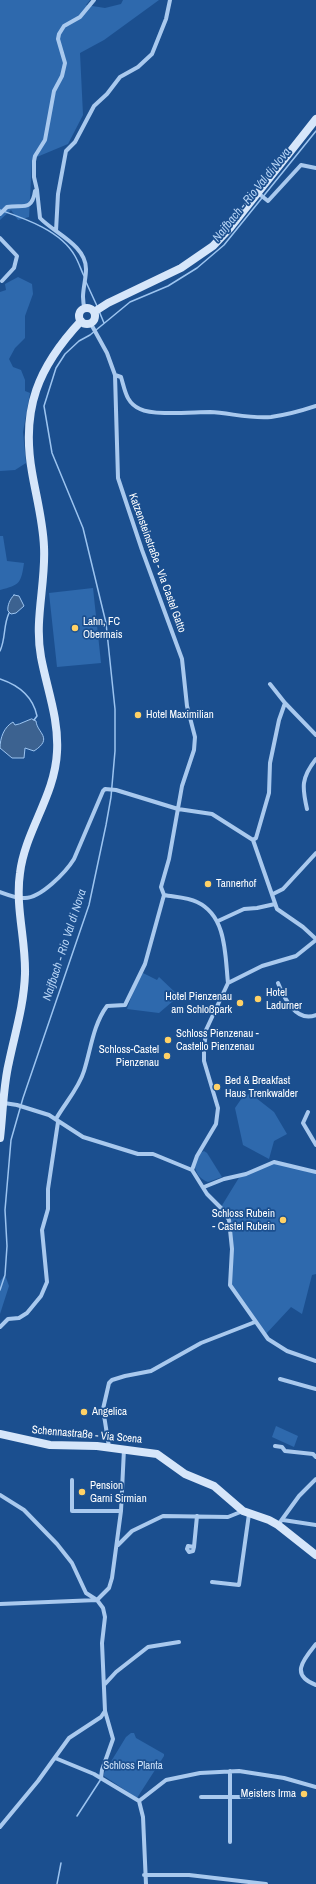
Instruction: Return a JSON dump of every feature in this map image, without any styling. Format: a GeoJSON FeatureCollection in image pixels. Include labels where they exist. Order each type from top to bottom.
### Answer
{"type":"FeatureCollection","features":[{"type":"Feature","properties":{"kind":"main road"},"geometry":{"type":"LineString","coordinates":[[97,310],[93,326],[87,325],[81,321],[79,314],[84,309],[97,310],[166,276],[197,258],[225,233],[258,194],[316,119]]}},
{"type":"Feature","properties":{"kind":"main road"},"geometry":{"type":"LineString","coordinates":[[0,1138],[6,1075],[20,1014],[25,979],[25,963],[18,898],[23,855],[42,811],[56,769],[58,735],[54,708],[41,656],[39,637],[44,541],[43,528],[28,449],[28,433],[34,397],[46,367],[64,339],[81,321]]}},
{"type":"Feature","properties":{"kind":"main road","name":"Schennastraße - Via Scena"},"geometry":{"type":"LineString","coordinates":[[0,1434],[50,1445],[110,1447],[157,1454],[185,1474],[214,1486],[246,1512],[281,1522],[316,1555]]}},
{"type":"Feature","properties":{"kind":"street"},"geometry":{"type":"LineString","coordinates":[[84,309],[82,300],[86,268],[83,256],[77,248],[40,218],[34,177],[35,156],[43,145],[47,135],[54,90],[62,76],[65,63],[58,39],[59,34],[64,26],[80,17],[94,0]]}},
{"type":"Feature","properties":{"kind":"street"},"geometry":{"type":"LineString","coordinates":[[56,231],[58,194],[66,151],[75,142],[94,106],[107,94],[120,77],[138,67],[152,54],[166,19],[170,0]]}},
{"type":"Feature","properties":{"kind":"street"},"geometry":{"type":"LineString","coordinates":[[258,194],[268,201],[301,165],[316,168]]}},
{"type":"Feature","properties":{"kind":"street"},"geometry":{"type":"LineString","coordinates":[[2,211],[11,206],[21,207],[32,204],[35,191],[37,190]]}},
{"type":"Feature","properties":{"kind":"street"},"geometry":{"type":"LineString","coordinates":[[0,238],[17,256],[14,268],[2,281]]}},
{"type":"Feature","properties":{"kind":"street","name":"Katzensteinstraße - Via Castel Gatto"},"geometry":{"type":"LineString","coordinates":[[57,1121],[80,1080],[95,1028],[104,1010],[107,1006],[122,1006],[128,1001],[145,964],[164,895],[161,887],[169,859],[182,786],[194,750],[195,737],[187,706],[182,659],[142,550],[118,478],[115,375],[108,353],[93,326]]}},
{"type":"Feature","properties":{"kind":"street"},"geometry":{"type":"LineString","coordinates":[[115,375],[121,377],[124,393],[127,398],[134,406],[147,412],[211,412],[235,416],[270,417],[316,406]]}},
{"type":"Feature","properties":{"kind":"street"},"geometry":{"type":"LineString","coordinates":[[270,684],[285,704],[316,735]]}},
{"type":"Feature","properties":{"kind":"street"},"geometry":{"type":"LineString","coordinates":[[253,840],[256,838],[269,792],[270,763],[279,720],[285,704]]}},
{"type":"Feature","properties":{"kind":"street"},"geometry":{"type":"LineString","coordinates":[[307,809],[303,787],[305,774],[316,759]]}},
{"type":"Feature","properties":{"kind":"street"},"geometry":{"type":"LineString","coordinates":[[0,892],[18,898],[37,896],[70,866],[80,847],[88,822],[103,791],[110,789],[116,790],[178,810],[212,814],[253,840],[278,909],[303,927],[316,940],[296,956],[262,966],[228,983]]}},
{"type":"Feature","properties":{"kind":"street"},"geometry":{"type":"LineString","coordinates":[[273,894],[283,889],[316,853]]}},
{"type":"Feature","properties":{"kind":"street"},"geometry":{"type":"LineString","coordinates":[[164,895],[199,903],[218,921],[223,938],[228,983],[206,1030],[204,1051],[204,1061],[218,1108],[216,1124],[197,1156],[192,1170]]}},
{"type":"Feature","properties":{"kind":"street"},"geometry":{"type":"LineString","coordinates":[[218,921],[244,909],[275,904]]}},
{"type":"Feature","properties":{"kind":"street"},"geometry":{"type":"LineString","coordinates":[[278,983],[289,1005],[304,1017],[308,1018],[316,1015]]}},
{"type":"Feature","properties":{"kind":"street"},"geometry":{"type":"LineString","coordinates":[[4,1103],[17,1105],[49,1115],[83,1137],[138,1154],[153,1154],[192,1170],[204,1186],[207,1194],[223,1210],[229,1220],[232,1249],[230,1285],[268,1339],[287,1351],[316,1362]]}},
{"type":"Feature","properties":{"kind":"street"},"geometry":{"type":"LineString","coordinates":[[308,1112],[303,1120],[316,1145]]}},
{"type":"Feature","properties":{"kind":"street"},"geometry":{"type":"LineString","coordinates":[[0,1327],[8,1319],[19,1318],[27,1313],[41,1296],[47,1282],[42,1230],[48,1209],[48,1189],[57,1121]]}},
{"type":"Feature","properties":{"kind":"street"},"geometry":{"type":"LineString","coordinates":[[204,1186],[224,1179],[246,1174],[274,1162],[316,1172]]}},
{"type":"Feature","properties":{"kind":"street"},"geometry":{"type":"LineString","coordinates":[[110,1447],[103,1409],[109,1382],[125,1376],[151,1371],[201,1343],[255,1322]]}},
{"type":"Feature","properties":{"kind":"street"},"geometry":{"type":"LineString","coordinates":[[280,1379],[316,1389]]}},
{"type":"Feature","properties":{"kind":"street"},"geometry":{"type":"LineString","coordinates":[[275,1446],[282,1447],[285,1451],[313,1454],[316,1456]]}},
{"type":"Feature","properties":{"kind":"street"},"geometry":{"type":"LineString","coordinates":[[0,1604],[57,1604],[97,1600],[109,1588],[117,1547],[121,1511],[124,1449]]}},
{"type":"Feature","properties":{"kind":"street"},"geometry":{"type":"LineString","coordinates":[[72,1480],[72,1511],[121,1511]]}},
{"type":"Feature","properties":{"kind":"street"},"geometry":{"type":"LineString","coordinates":[[281,1522],[299,1496],[316,1480]]}},
{"type":"Feature","properties":{"kind":"street"},"geometry":{"type":"LineString","coordinates":[[2,1496],[24,1510],[57,1544],[72,1563],[86,1593],[97,1600],[103,1608],[104,1617],[102,1643],[106,1711],[113,1738],[102,1770],[102,1778]]}},
{"type":"Feature","properties":{"kind":"street"},"geometry":{"type":"LineString","coordinates":[[117,1547],[132,1531],[163,1516],[228,1517],[246,1512],[240,1585],[212,1582]]}},
{"type":"Feature","properties":{"kind":"street"},"geometry":{"type":"LineString","coordinates":[[194,1547],[197,1516]]}},
{"type":"Feature","properties":{"kind":"street"},"geometry":{"type":"LineString","coordinates":[[281,1522],[316,1524]]}},
{"type":"Feature","properties":{"kind":"street"},"geometry":{"type":"LineString","coordinates":[[105,1684],[116,1672],[148,1647],[179,1642]]}},
{"type":"Feature","properties":{"kind":"street"},"geometry":{"type":"LineString","coordinates":[[316,1644],[302,1663],[301,1669],[302,1676],[306,1681],[316,1685]]}},
{"type":"Feature","properties":{"kind":"street"},"geometry":{"type":"LineString","coordinates":[[0,1827],[69,1738],[101,1717],[106,1711]]}},
{"type":"Feature","properties":{"kind":"street"},"geometry":{"type":"LineString","coordinates":[[55,1758],[73,1764],[102,1778],[140,1801],[143,1817],[144,1875],[146,1884]]}},
{"type":"Feature","properties":{"kind":"street"},"geometry":{"type":"LineString","coordinates":[[140,1801],[166,1780],[200,1773],[230,1771],[284,1778],[316,1787]]}},
{"type":"Feature","properties":{"kind":"street"},"geometry":{"type":"LineString","coordinates":[[230,1771],[230,1842]]}},
{"type":"Feature","properties":{"kind":"street"},"geometry":{"type":"LineString","coordinates":[[201,1797],[251,1797]]}},
{"type":"Feature","properties":{"kind":"street"},"geometry":{"type":"LineString","coordinates":[[144,1875],[189,1875],[229,1882],[266,1884]]}},
{"type":"Feature","properties":{"kind":"green space"},"geometry":{"type":"Polygon","coordinates":[[[0,0],[90,0],[86,5],[105,8],[121,4],[123,0],[159,0],[104,40],[80,53],[83,115],[68,144],[32,159],[29,217],[18,220],[11,210],[0,220],[0,0]]]}},
{"type":"Feature","properties":{"kind":"green space"},"geometry":{"type":"Polygon","coordinates":[[[18,277],[32,284],[33,294],[25,316],[25,338],[15,348],[9,359],[13,367],[21,370],[25,380],[25,391],[30,393],[23,432],[26,463],[15,470],[0,471],[0,292],[6,290],[5,284],[18,277]]]}},
{"type":"Feature","properties":{"kind":"green space"},"geometry":{"type":"Polygon","coordinates":[[[0,536],[3,536],[7,561],[24,563],[22,575],[16,585],[0,590],[0,536]]]}},
{"type":"Feature","properties":{"kind":"green space","name":"Lahn, FC Obermais"},"geometry":{"type":"Polygon","coordinates":[[[93,588],[101,663],[57,667],[49,593],[93,588]]]}},
{"type":"Feature","properties":{"kind":"green space"},"geometry":{"type":"Polygon","coordinates":[[[143,973],[157,980],[159,977],[179,996],[159,1013],[127,1009],[138,979],[143,973]]]}},
{"type":"Feature","properties":{"kind":"green space"},"geometry":{"type":"Polygon","coordinates":[[[251,1094],[274,1112],[287,1134],[274,1141],[269,1159],[243,1145],[235,1108],[244,1095],[251,1094]]]}},
{"type":"Feature","properties":{"kind":"green space"},"geometry":{"type":"Polygon","coordinates":[[[204,1151],[207,1153],[222,1177],[208,1182],[199,1176],[195,1168],[195,1163],[199,1154],[204,1151]]]}},
{"type":"Feature","properties":{"kind":"green space"},"geometry":{"type":"Polygon","coordinates":[[[274,1162],[316,1172],[316,1274],[312,1275],[302,1314],[291,1307],[265,1335],[230,1285],[232,1265],[229,1220],[221,1207],[240,1176],[274,1162]]]}},
{"type":"Feature","properties":{"kind":"green space"},"geometry":{"type":"Polygon","coordinates":[[[5,1275],[9,1286],[0,1314],[0,1281],[5,1275]]]}},
{"type":"Feature","properties":{"kind":"green space"},"geometry":{"type":"Polygon","coordinates":[[[276,1426],[298,1436],[294,1447],[272,1437],[276,1426]]]}},
{"type":"Feature","properties":{"kind":"green space","name":"Schloss Planta"},"geometry":{"type":"Polygon","coordinates":[[[131,1733],[134,1733],[136,1738],[164,1754],[137,1798],[104,1776],[104,1773],[126,1737],[131,1733]]]}},
{"type":"Feature","properties":{"kind":"shaded area"},"geometry":{"type":"Polygon","coordinates":[[[14,595],[19,596],[24,606],[16,613],[11,614],[8,611],[8,607],[14,595]]]}},
{"type":"Feature","properties":{"kind":"shaded area"},"geometry":{"type":"Polygon","coordinates":[[[32,719],[36,721],[43,736],[43,743],[34,751],[25,748],[24,758],[12,758],[0,748],[3,733],[13,722],[15,725],[32,719]]]}},
{"type":"Feature","properties":{"kind":"waterway","name":"Naifbach - Rio Val di Nova"},"geometry":{"type":"LineString","coordinates":[[0,1290],[5,1275],[7,1246],[5,1210],[11,1140],[23,1098],[89,905],[111,797],[115,751],[115,709],[106,623],[83,528],[52,453],[44,406],[56,368],[65,354],[79,341],[90,335],[130,302],[168,286],[197,268],[224,245],[316,131]]}},
{"type":"Feature","properties":{"kind":"waterway"},"geometry":{"type":"LineString","coordinates":[[0,210],[21,217],[42,227],[61,240],[69,247],[75,256],[84,276]]}},
{"type":"Feature","properties":{"kind":"waterway"},"geometry":{"type":"LineString","coordinates":[[86,282],[97,306]]}},
{"type":"Feature","properties":{"kind":"waterway"},"geometry":{"type":"LineString","coordinates":[[99,311],[104,323]]}},
{"type":"Feature","properties":{"kind":"waterway"},"geometry":{"type":"LineString","coordinates":[[0,651],[9,613]]}},
{"type":"Feature","properties":{"kind":"waterway"},"geometry":{"type":"LineString","coordinates":[[0,679],[19,688],[24,693],[35,709],[37,716],[34,720]]}},
{"type":"Feature","properties":{"kind":"waterway"},"geometry":{"type":"LineString","coordinates":[[77,1816],[101,1779]]}},
{"type":"Feature","properties":{"kind":"waterway"},"geometry":{"type":"LineString","coordinates":[[57,1884],[61,1863]]}},
{"type":"Feature","properties":{"kind":"place","name":"Lahn, FC Obermais"},"geometry":{"type":"Point","coordinates":[75,628]}},
{"type":"Feature","properties":{"kind":"place","name":"Hotel Maximilian"},"geometry":{"type":"Point","coordinates":[138,715]}},
{"type":"Feature","properties":{"kind":"place","name":"Tannerhof"},"geometry":{"type":"Point","coordinates":[208,884]}},
{"type":"Feature","properties":{"kind":"place","name":"Hotel Ladurner"},"geometry":{"type":"Point","coordinates":[258,999]}},
{"type":"Feature","properties":{"kind":"place","name":"Hotel Pienzenau am Schloßpark"},"geometry":{"type":"Point","coordinates":[240,1003]}},
{"type":"Feature","properties":{"kind":"place","name":"Schloss Pienzenau - Castello Pienzenau"},"geometry":{"type":"Point","coordinates":[168,1040]}},
{"type":"Feature","properties":{"kind":"place","name":"Schloss-Castel Pienzenau"},"geometry":{"type":"Point","coordinates":[167,1056]}},
{"type":"Feature","properties":{"kind":"place","name":"Bed & Breakfast Haus Trenkwalder"},"geometry":{"type":"Point","coordinates":[217,1087]}},
{"type":"Feature","properties":{"kind":"place","name":"Schloss Rubein - Castel Rubein"},"geometry":{"type":"Point","coordinates":[283,1220]}},
{"type":"Feature","properties":{"kind":"place","name":"Angelica"},"geometry":{"type":"Point","coordinates":[84,1412]}},
{"type":"Feature","properties":{"kind":"place","name":"Pension Garni Sirmian"},"geometry":{"type":"Point","coordinates":[82,1492]}},
{"type":"Feature","properties":{"kind":"place","name":"Meisters Irma"},"geometry":{"type":"Point","coordinates":[304,1794]}}]}
